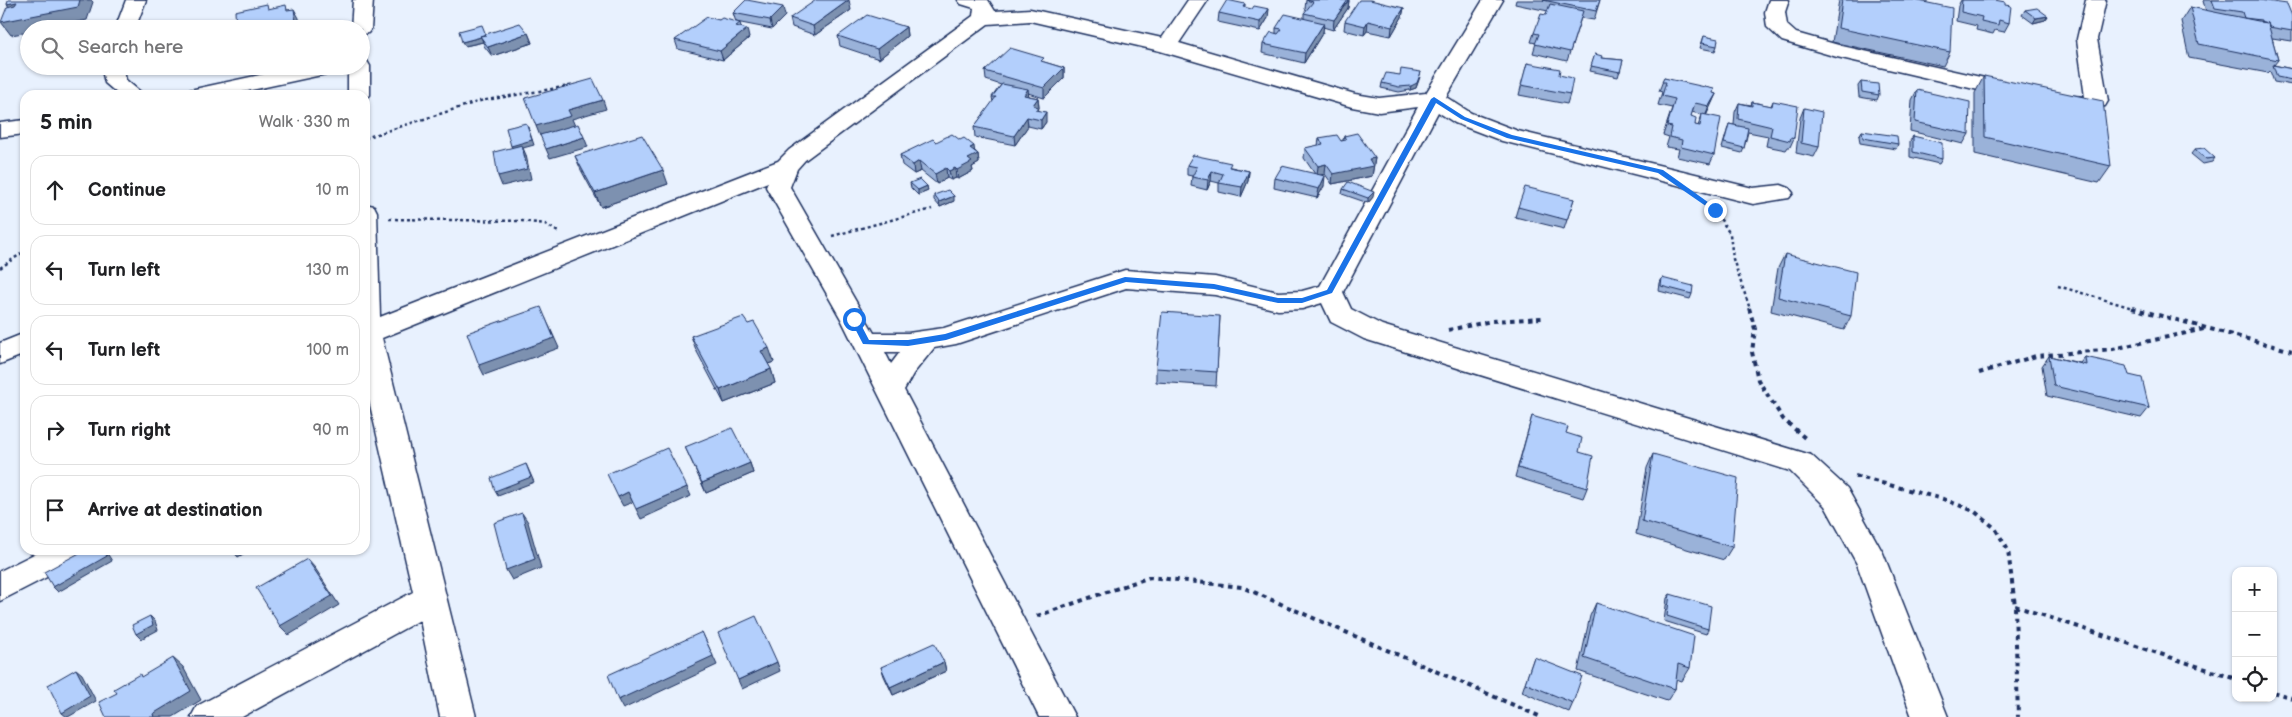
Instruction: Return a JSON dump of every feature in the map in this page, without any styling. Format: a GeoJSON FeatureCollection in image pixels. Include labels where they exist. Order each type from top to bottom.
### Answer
{"type":"FeatureCollection","features":[{"type":"Feature","properties":{"kind":"street"},"geometry":{"type":"LineString","coordinates":[[128,20],[136,0]]}},
{"type":"Feature","properties":{"kind":"street"},"geometry":{"type":"LineString","coordinates":[[362,20],[363,0]]}},
{"type":"Feature","properties":{"kind":"street"},"geometry":{"type":"LineString","coordinates":[[968,0],[981,4],[985,10],[983,18]]}},
{"type":"Feature","properties":{"kind":"street"},"geometry":{"type":"LineString","coordinates":[[1167,46],[1198,0]]}},
{"type":"Feature","properties":{"kind":"street"},"geometry":{"type":"LineString","coordinates":[[866,342],[908,343],[946,337],[1125,279],[1214,286],[1278,301],[1302,300],[1330,292],[1434,99],[1493,0]]}},
{"type":"Feature","properties":{"kind":"street"},"geometry":{"type":"LineString","coordinates":[[1779,0],[1774,12],[1777,27],[1789,37],[1837,51],[2066,103],[2084,104],[2097,101],[2087,39],[2096,0]]}},
{"type":"Feature","properties":{"kind":"street"},"geometry":{"type":"LineString","coordinates":[[370,332],[786,166],[797,155],[953,42],[983,18],[1030,15],[1077,24],[1167,46],[1352,100],[1380,105],[1434,99],[1463,118],[1510,136],[1753,196],[1781,193]]}},
{"type":"Feature","properties":{"kind":"street"},"geometry":{"type":"LineString","coordinates":[[114,75],[116,83],[126,90]]}},
{"type":"Feature","properties":{"kind":"street"},"geometry":{"type":"LineString","coordinates":[[221,90],[290,75]]}},
{"type":"Feature","properties":{"kind":"street"},"geometry":{"type":"LineString","coordinates":[[359,75],[359,90]]}},
{"type":"Feature","properties":{"kind":"street"},"geometry":{"type":"LineString","coordinates":[[0,130],[20,128]]}},
{"type":"Feature","properties":{"kind":"street"},"geometry":{"type":"LineString","coordinates":[[786,166],[778,187],[866,342],[1057,717]]}},
{"type":"Feature","properties":{"kind":"street"},"geometry":{"type":"LineString","coordinates":[[743,184],[783,196]]}},
{"type":"Feature","properties":{"kind":"street"},"geometry":{"type":"LineString","coordinates":[[1330,292],[1340,315],[1374,332],[1800,463],[1836,497],[1872,562],[1930,717]]}},
{"type":"Feature","properties":{"kind":"street"},"geometry":{"type":"LineString","coordinates":[[890,390],[910,357],[926,340]]}},
{"type":"Feature","properties":{"kind":"street"},"geometry":{"type":"LineString","coordinates":[[0,354],[20,345]]}},
{"type":"Feature","properties":{"kind":"street"},"geometry":{"type":"LineString","coordinates":[[370,364],[373,395],[431,598],[458,717]]}},
{"type":"Feature","properties":{"kind":"street"},"geometry":{"type":"LineString","coordinates":[[0,587],[61,555]]}},
{"type":"Feature","properties":{"kind":"street"},"geometry":{"type":"LineString","coordinates":[[209,717],[431,598]]}},
{"type":"Feature","properties":{"kind":"path"},"geometry":{"type":"LineString","coordinates":[[370,136],[480,101],[581,84]]}},
{"type":"Feature","properties":{"kind":"path"},"geometry":{"type":"LineString","coordinates":[[1708,204],[1715,210],[1730,234],[1733,259],[1755,329],[1752,352],[1758,380],[1783,419],[1811,443]]}},
{"type":"Feature","properties":{"kind":"path"},"geometry":{"type":"LineString","coordinates":[[812,248],[829,237],[932,209]]}},
{"type":"Feature","properties":{"kind":"path"},"geometry":{"type":"LineString","coordinates":[[370,215],[413,222],[541,223],[586,245]]}},
{"type":"Feature","properties":{"kind":"path"},"geometry":{"type":"LineString","coordinates":[[0,268],[20,254]]}},
{"type":"Feature","properties":{"kind":"path"},"geometry":{"type":"LineString","coordinates":[[2058,286],[2205,329],[2292,351]]}},
{"type":"Feature","properties":{"kind":"path"},"geometry":{"type":"LineString","coordinates":[[1446,330],[1492,321],[1543,318]]}},
{"type":"Feature","properties":{"kind":"path"},"geometry":{"type":"LineString","coordinates":[[1979,373],[2036,356],[2063,352],[2113,349],[2205,329]]}},
{"type":"Feature","properties":{"kind":"path"},"geometry":{"type":"LineString","coordinates":[[1845,473],[1944,499],[1974,511],[1995,528],[2008,550],[2015,606],[2018,717]]}},
{"type":"Feature","properties":{"kind":"path"},"geometry":{"type":"LineString","coordinates":[[1011,626],[1150,577],[1242,587],[1541,717]]}},
{"type":"Feature","properties":{"kind":"path"},"geometry":{"type":"LineString","coordinates":[[2015,606],[2232,678]]}},
{"type":"Feature","properties":{"kind":"path"},"geometry":{"type":"LineString","coordinates":[[2277,693],[2292,698]]}},
{"type":"Feature","properties":{"kind":"building"},"geometry":{"type":"Polygon","coordinates":[[[8,0],[80,0],[78,7],[1,22],[7,7],[15,5],[17,2],[7,4],[8,0]]]}},
{"type":"Feature","properties":{"kind":"building"},"geometry":{"type":"Polygon","coordinates":[[[746,0],[783,7],[770,20],[733,13],[746,0]]]}},
{"type":"Feature","properties":{"kind":"building"},"geometry":{"type":"Polygon","coordinates":[[[816,0],[849,0],[813,26],[790,18],[816,0]]]}},
{"type":"Feature","properties":{"kind":"building"},"geometry":{"type":"Polygon","coordinates":[[[1227,0],[1245,4],[1243,7],[1252,9],[1254,6],[1269,9],[1260,22],[1219,13],[1227,0]]]}},
{"type":"Feature","properties":{"kind":"building"},"geometry":{"type":"Polygon","coordinates":[[[1306,0],[1348,0],[1334,20],[1304,13],[1313,2],[1306,0]]]}},
{"type":"Feature","properties":{"kind":"building"},"geometry":{"type":"Polygon","coordinates":[[[1359,0],[1370,0],[1404,8],[1392,27],[1368,21],[1365,26],[1345,21],[1359,0]]]}},
{"type":"Feature","properties":{"kind":"building"},"geometry":{"type":"Polygon","coordinates":[[[1543,0],[1600,0],[1596,11],[1543,0]]]}},
{"type":"Feature","properties":{"kind":"building"},"geometry":{"type":"Polygon","coordinates":[[[1842,0],[1914,0],[1952,8],[1950,52],[1838,28],[1842,0]]]}},
{"type":"Feature","properties":{"kind":"building"},"geometry":{"type":"Polygon","coordinates":[[[1962,0],[1995,0],[2005,2],[2005,5],[2011,6],[2009,23],[1999,20],[1998,25],[1981,21],[1982,17],[1961,12],[1962,0]]]}},
{"type":"Feature","properties":{"kind":"building"},"geometry":{"type":"Polygon","coordinates":[[[2212,0],[2259,0],[2287,4],[2292,16],[2292,31],[2269,27],[2268,23],[2261,22],[2261,20],[2244,18],[2242,12],[2215,8],[2212,0]]]}},
{"type":"Feature","properties":{"kind":"building"},"geometry":{"type":"Polygon","coordinates":[[[267,4],[268,9],[286,5],[287,10],[294,9],[296,20],[236,20],[235,11],[267,4]]]}},
{"type":"Feature","properties":{"kind":"building"},"geometry":{"type":"Polygon","coordinates":[[[1550,4],[1583,11],[1570,52],[1535,44],[1539,34],[1534,33],[1541,14],[1546,15],[1550,4]]]}},
{"type":"Feature","properties":{"kind":"building"},"geometry":{"type":"Polygon","coordinates":[[[2190,7],[2268,23],[2278,60],[2199,44],[2190,7]]]}},
{"type":"Feature","properties":{"kind":"building"},"geometry":{"type":"Polygon","coordinates":[[[2037,8],[2048,16],[2036,18],[2025,10],[2037,8]]]}},
{"type":"Feature","properties":{"kind":"building"},"geometry":{"type":"Polygon","coordinates":[[[1285,14],[1324,23],[1305,53],[1263,44],[1271,32],[1278,34],[1282,29],[1276,28],[1285,14]]]}},
{"type":"Feature","properties":{"kind":"building"},"geometry":{"type":"Polygon","coordinates":[[[867,15],[906,27],[877,49],[838,36],[867,15]]]}},
{"type":"Feature","properties":{"kind":"building"},"geometry":{"type":"Polygon","coordinates":[[[707,17],[719,20],[722,18],[740,23],[736,26],[747,29],[720,51],[675,40],[707,17]]]}},
{"type":"Feature","properties":{"kind":"building"},"geometry":{"type":"Polygon","coordinates":[[[520,23],[528,33],[488,47],[480,36],[520,23]]]}},
{"type":"Feature","properties":{"kind":"building"},"geometry":{"type":"Polygon","coordinates":[[[482,25],[486,35],[462,42],[459,31],[482,25]]]}},
{"type":"Feature","properties":{"kind":"building"},"geometry":{"type":"Polygon","coordinates":[[[1704,36],[1718,39],[1717,46],[1702,43],[1704,36]]]}},
{"type":"Feature","properties":{"kind":"building"},"geometry":{"type":"Polygon","coordinates":[[[1010,48],[1044,58],[1041,61],[1064,68],[1044,88],[985,71],[1010,48]]]}},
{"type":"Feature","properties":{"kind":"building"},"geometry":{"type":"Polygon","coordinates":[[[1595,54],[1602,56],[1601,58],[1623,60],[1620,72],[1591,66],[1595,54]]]}},
{"type":"Feature","properties":{"kind":"building"},"geometry":{"type":"Polygon","coordinates":[[[1527,63],[1560,69],[1559,75],[1573,78],[1570,94],[1521,85],[1527,63]]]}},
{"type":"Feature","properties":{"kind":"building"},"geometry":{"type":"Polygon","coordinates":[[[2273,65],[2292,69],[2292,80],[2277,77],[2273,65]]]}},
{"type":"Feature","properties":{"kind":"building"},"geometry":{"type":"Polygon","coordinates":[[[1401,69],[1421,72],[1417,83],[1411,86],[1399,87],[1382,83],[1386,73],[1400,75],[1401,69]]]}},
{"type":"Feature","properties":{"kind":"building"},"geometry":{"type":"Polygon","coordinates":[[[1984,76],[2103,101],[2111,166],[1985,137],[1984,76]]]}},
{"type":"Feature","properties":{"kind":"building"},"geometry":{"type":"Polygon","coordinates":[[[1664,78],[1714,89],[1713,93],[1716,94],[1709,106],[1695,103],[1691,116],[1696,118],[1695,125],[1700,126],[1702,114],[1721,118],[1714,155],[1681,147],[1682,140],[1670,137],[1672,127],[1667,126],[1675,99],[1662,96],[1666,82],[1662,82],[1664,78]]]}},
{"type":"Feature","properties":{"kind":"building"},"geometry":{"type":"Polygon","coordinates":[[[593,79],[603,100],[568,110],[571,116],[536,126],[525,98],[593,79]]]}},
{"type":"Feature","properties":{"kind":"building"},"geometry":{"type":"Polygon","coordinates":[[[1861,82],[1878,84],[1879,95],[1862,92],[1861,82]]]}},
{"type":"Feature","properties":{"kind":"building"},"geometry":{"type":"Polygon","coordinates":[[[1002,84],[1028,89],[1024,95],[1038,98],[1033,105],[1038,107],[1035,110],[1046,112],[1041,120],[1027,117],[1014,136],[974,127],[996,97],[992,97],[1002,84]]]}},
{"type":"Feature","properties":{"kind":"building"},"geometry":{"type":"Polygon","coordinates":[[[1917,90],[1970,102],[1969,134],[1915,122],[1917,90]]]}},
{"type":"Feature","properties":{"kind":"building"},"geometry":{"type":"Polygon","coordinates":[[[1773,101],[1798,106],[1794,138],[1791,137],[1790,141],[1770,136],[1772,127],[1738,119],[1739,103],[1752,106],[1752,102],[1772,106],[1773,101]]]}},
{"type":"Feature","properties":{"kind":"building"},"geometry":{"type":"Polygon","coordinates":[[[1804,108],[1822,112],[1819,147],[1801,143],[1804,108]]]}},
{"type":"Feature","properties":{"kind":"building"},"geometry":{"type":"Polygon","coordinates":[[[526,123],[532,140],[511,146],[506,128],[526,123]]]}},
{"type":"Feature","properties":{"kind":"building"},"geometry":{"type":"Polygon","coordinates":[[[578,124],[584,137],[546,149],[540,135],[578,124]]]}},
{"type":"Feature","properties":{"kind":"building"},"geometry":{"type":"Polygon","coordinates":[[[1729,124],[1748,128],[1744,148],[1724,143],[1729,124]]]}},
{"type":"Feature","properties":{"kind":"building"},"geometry":{"type":"Polygon","coordinates":[[[1862,131],[1897,136],[1898,144],[1863,138],[1862,131]]]}},
{"type":"Feature","properties":{"kind":"building"},"geometry":{"type":"Polygon","coordinates":[[[1357,133],[1375,158],[1369,159],[1373,166],[1333,174],[1326,164],[1318,166],[1305,148],[1323,144],[1319,138],[1337,135],[1341,141],[1346,140],[1344,136],[1357,133]]]}},
{"type":"Feature","properties":{"kind":"building"},"geometry":{"type":"Polygon","coordinates":[[[952,134],[960,140],[964,138],[974,146],[970,148],[978,154],[968,159],[972,162],[957,170],[955,168],[949,171],[946,168],[935,174],[919,161],[913,165],[900,155],[933,139],[936,142],[952,134]]]}},
{"type":"Feature","properties":{"kind":"building"},"geometry":{"type":"Polygon","coordinates":[[[642,135],[663,170],[595,193],[575,156],[642,135]]]}},
{"type":"Feature","properties":{"kind":"building"},"geometry":{"type":"Polygon","coordinates":[[[1913,136],[1942,143],[1942,159],[1913,152],[1913,136]]]}},
{"type":"Feature","properties":{"kind":"building"},"geometry":{"type":"Polygon","coordinates":[[[522,145],[527,169],[498,176],[494,152],[522,145]]]}},
{"type":"Feature","properties":{"kind":"building"},"geometry":{"type":"Polygon","coordinates":[[[2204,148],[2215,158],[2206,159],[2195,149],[2204,148]]]}},
{"type":"Feature","properties":{"kind":"building"},"geometry":{"type":"Polygon","coordinates":[[[1193,155],[1231,163],[1229,167],[1249,171],[1242,187],[1219,183],[1223,174],[1212,171],[1208,180],[1192,177],[1197,167],[1187,165],[1193,155]]]}},
{"type":"Feature","properties":{"kind":"building"},"geometry":{"type":"Polygon","coordinates":[[[1282,166],[1325,176],[1319,189],[1275,178],[1282,166]]]}},
{"type":"Feature","properties":{"kind":"building"},"geometry":{"type":"Polygon","coordinates":[[[920,179],[927,186],[918,190],[910,183],[920,179]]]}},
{"type":"Feature","properties":{"kind":"building"},"geometry":{"type":"Polygon","coordinates":[[[1348,182],[1374,192],[1368,198],[1343,189],[1348,182]]]}},
{"type":"Feature","properties":{"kind":"building"},"geometry":{"type":"Polygon","coordinates":[[[1525,187],[1574,199],[1567,220],[1518,207],[1525,187]]]}},
{"type":"Feature","properties":{"kind":"building"},"geometry":{"type":"Polygon","coordinates":[[[948,190],[954,196],[939,202],[934,195],[948,190]]]}},
{"type":"Feature","properties":{"kind":"building"},"geometry":{"type":"Polygon","coordinates":[[[1785,254],[1856,272],[1851,316],[1778,297],[1785,254]]]}},
{"type":"Feature","properties":{"kind":"building"},"geometry":{"type":"Polygon","coordinates":[[[1662,278],[1693,286],[1692,294],[1661,286],[1662,278]]]}},
{"type":"Feature","properties":{"kind":"building"},"geometry":{"type":"Polygon","coordinates":[[[541,307],[554,338],[479,365],[467,333],[541,307]]]}},
{"type":"Feature","properties":{"kind":"building"},"geometry":{"type":"Polygon","coordinates":[[[1162,312],[1220,316],[1217,372],[1156,368],[1162,312]]]}},
{"type":"Feature","properties":{"kind":"building"},"geometry":{"type":"Polygon","coordinates":[[[743,317],[748,324],[754,322],[769,348],[761,351],[771,369],[720,390],[691,336],[743,317]]]}},
{"type":"Feature","properties":{"kind":"building"},"geometry":{"type":"Polygon","coordinates":[[[2049,356],[2086,365],[2085,357],[2126,366],[2129,375],[2142,378],[2149,408],[2054,386],[2049,356]]]}},
{"type":"Feature","properties":{"kind":"building"},"geometry":{"type":"Polygon","coordinates":[[[1532,416],[1568,427],[1566,433],[1582,438],[1579,452],[1593,456],[1587,488],[1518,468],[1532,416]]]}},
{"type":"Feature","properties":{"kind":"building"},"geometry":{"type":"Polygon","coordinates":[[[732,428],[750,463],[702,483],[685,447],[732,428]]]}},
{"type":"Feature","properties":{"kind":"building"},"geometry":{"type":"Polygon","coordinates":[[[667,448],[687,487],[636,509],[628,492],[618,497],[607,474],[667,448]]]}},
{"type":"Feature","properties":{"kind":"building"},"geometry":{"type":"Polygon","coordinates":[[[1653,454],[1738,478],[1732,547],[1642,521],[1653,454]]]}},
{"type":"Feature","properties":{"kind":"building"},"geometry":{"type":"Polygon","coordinates":[[[526,464],[531,477],[495,491],[491,478],[526,464]]]}},
{"type":"Feature","properties":{"kind":"building"},"geometry":{"type":"Polygon","coordinates":[[[522,513],[535,559],[506,570],[494,523],[522,513]]]}},
{"type":"Feature","properties":{"kind":"building"},"geometry":{"type":"Polygon","coordinates":[[[76,555],[107,556],[53,587],[44,572],[76,555]]]}},
{"type":"Feature","properties":{"kind":"building"},"geometry":{"type":"Polygon","coordinates":[[[307,559],[332,596],[280,626],[256,588],[307,559]]]}},
{"type":"Feature","properties":{"kind":"building"},"geometry":{"type":"Polygon","coordinates":[[[1670,594],[1711,606],[1708,629],[1667,616],[1670,594]]]}},
{"type":"Feature","properties":{"kind":"building"},"geometry":{"type":"Polygon","coordinates":[[[1596,603],[1694,636],[1690,668],[1678,664],[1675,689],[1584,658],[1596,603]]]}},
{"type":"Feature","properties":{"kind":"building"},"geometry":{"type":"Polygon","coordinates":[[[150,616],[153,625],[136,634],[132,625],[150,616]]]}},
{"type":"Feature","properties":{"kind":"building"},"geometry":{"type":"Polygon","coordinates":[[[756,616],[777,662],[738,680],[718,633],[756,616]]]}},
{"type":"Feature","properties":{"kind":"building"},"geometry":{"type":"Polygon","coordinates":[[[702,632],[713,656],[618,700],[608,675],[702,632]]]}},
{"type":"Feature","properties":{"kind":"building"},"geometry":{"type":"Polygon","coordinates":[[[934,643],[944,662],[890,687],[881,667],[934,643]]]}},
{"type":"Feature","properties":{"kind":"building"},"geometry":{"type":"Polygon","coordinates":[[[1534,657],[1582,676],[1573,703],[1525,683],[1534,657]]]}},
{"type":"Feature","properties":{"kind":"building"},"geometry":{"type":"Polygon","coordinates":[[[173,658],[191,691],[153,714],[154,717],[106,717],[99,702],[117,693],[114,689],[140,674],[141,677],[173,658]]]}},
{"type":"Feature","properties":{"kind":"building"},"geometry":{"type":"Polygon","coordinates":[[[76,669],[90,696],[62,713],[48,685],[76,669]]]}},
{"type":"Feature","properties":{"kind":"route"},"geometry":{"type":"LineString","coordinates":[[854,319],[866,342],[908,343],[946,337],[1125,279],[1214,286],[1278,301],[1302,300],[1330,292],[1434,99],[1463,118],[1510,136],[1661,172],[1715,210]]}}]}
